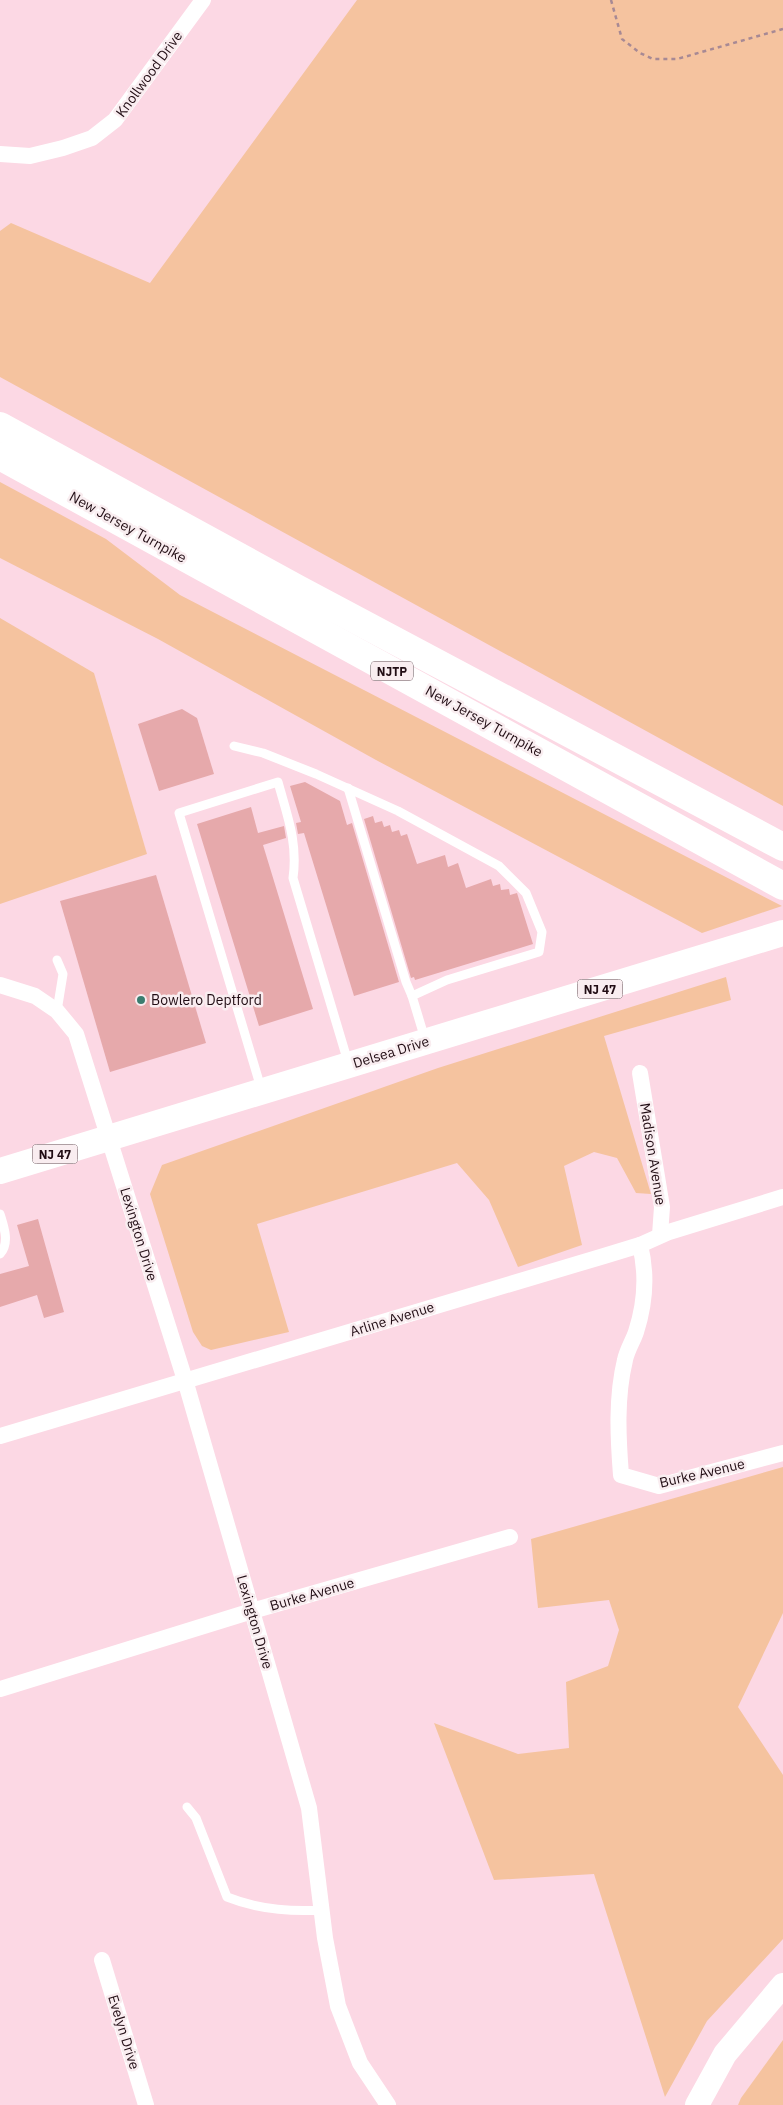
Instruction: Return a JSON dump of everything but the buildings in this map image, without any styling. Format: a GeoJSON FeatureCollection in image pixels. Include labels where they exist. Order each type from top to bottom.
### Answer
{"type":"FeatureCollection","features":[{"type":"Feature","properties":{"kind":"highway","name":"New Jersey Turnpike"},"geometry":{"type":"LineString","coordinates":[[0,426],[298,589],[783,847]]}},
{"type":"Feature","properties":{"kind":"highway","name":"New Jersey Turnpike"},"geometry":{"type":"LineString","coordinates":[[0,456],[783,886]]}},
{"type":"Feature","properties":{"kind":"main road","name":"Delsea Drive"},"geometry":{"type":"LineString","coordinates":[[0,1171],[778,934]]}},
{"type":"Feature","properties":{"kind":"street","name":"Knollwood Drive"},"geometry":{"type":"LineString","coordinates":[[0,154],[30,156],[63,148],[92,138],[115,120],[202,0]]}},
{"type":"Feature","properties":{"kind":"street","name":"Lexington Drive"},"geometry":{"type":"LineString","coordinates":[[0,985],[35,996],[57,1011],[76,1034],[184,1380],[309,1808],[322,1910],[338,2006],[360,2063],[388,2105]]}},
{"type":"Feature","properties":{"kind":"street","name":"Madison Avenue"},"geometry":{"type":"LineString","coordinates":[[640,1073],[662,1207],[660,1235]]}},
{"type":"Feature","properties":{"kind":"street","name":"Arline Avenue"},"geometry":{"type":"LineString","coordinates":[[0,1436],[640,1244],[660,1235],[783,1197]]}},
{"type":"Feature","properties":{"kind":"street","name":"Burke Avenue"},"geometry":{"type":"LineString","coordinates":[[640,1244],[643,1258],[643,1301],[636,1332],[625,1360],[618,1444],[621,1475],[659,1486],[783,1453]]}},
{"type":"Feature","properties":{"kind":"street","name":"Burke Avenue"},"geometry":{"type":"LineString","coordinates":[[0,1689],[252,1611],[510,1537]]}},
{"type":"Feature","properties":{"kind":"street","name":"Evelyn Drive"},"geometry":{"type":"LineString","coordinates":[[102,1960],[146,2105]]}},
{"type":"Feature","properties":{"kind":"street"},"geometry":{"type":"LineString","coordinates":[[697,2105],[725,2054],[783,1985]]}},
{"type":"Feature","properties":{"kind":"lane"},"geometry":{"type":"LineString","coordinates":[[234,746],[263,753],[398,811],[499,866],[526,893],[542,932],[539,952],[447,980],[412,996]]}},
{"type":"Feature","properties":{"kind":"lane"},"geometry":{"type":"LineString","coordinates":[[262,1091],[179,813],[278,782],[292,831],[296,857],[293,878],[348,1065]]}},
{"type":"Feature","properties":{"kind":"lane"},"geometry":{"type":"LineString","coordinates":[[348,788],[406,982],[426,1042]]}},
{"type":"Feature","properties":{"kind":"lane"},"geometry":{"type":"LineString","coordinates":[[57,960],[63,974],[57,1011]]}},
{"type":"Feature","properties":{"kind":"lane"},"geometry":{"type":"LineString","coordinates":[[0,1214],[6,1241],[4,1249],[0,1254]]}},
{"type":"Feature","properties":{"kind":"lane"},"geometry":{"type":"LineString","coordinates":[[187,1807],[196,1818],[227,1897],[245,1904],[290,1910],[322,1910]]}},
{"type":"Feature","properties":{"kind":"path"},"geometry":{"type":"LineString","coordinates":[[611,0],[622,38],[640,53],[653,59],[677,59],[783,28]]}},
{"type":"Feature","properties":{"kind":"shaded area"},"geometry":{"type":"Polygon","coordinates":[[[357,0],[783,0],[783,806],[0,377],[0,231],[11,223],[150,283],[357,0]]]}},
{"type":"Feature","properties":{"kind":"shaded area"},"geometry":{"type":"Polygon","coordinates":[[[0,482],[106,539],[180,595],[782,906],[702,933],[376,760],[158,639],[0,558],[0,482]]]}},
{"type":"Feature","properties":{"kind":"shaded area"},"geometry":{"type":"Polygon","coordinates":[[[0,618],[94,673],[147,854],[0,904],[0,618]]]}},
{"type":"Feature","properties":{"kind":"shaded area"},"geometry":{"type":"Polygon","coordinates":[[[726,977],[731,1000],[604,1036],[651,1194],[636,1193],[617,1158],[594,1152],[564,1166],[582,1245],[518,1267],[489,1200],[457,1163],[257,1224],[289,1332],[211,1350],[202,1346],[193,1332],[150,1194],[162,1165],[438,1068],[726,977]]]}},
{"type":"Feature","properties":{"kind":"shaded area"},"geometry":{"type":"Polygon","coordinates":[[[783,1467],[783,1613],[738,1707],[783,1775],[783,1939],[707,2021],[665,2097],[594,1874],[494,1880],[434,1723],[518,1754],[569,1748],[566,1682],[608,1666],[619,1630],[609,1600],[538,1608],[531,1539],[783,1467]]]}},
{"type":"Feature","properties":{"kind":"shaded area"},"geometry":{"type":"Polygon","coordinates":[[[783,2040],[783,2105],[738,2105],[741,2098],[783,2040]]]}},
{"type":"Feature","properties":{"kind":"place","name":"Bowlero Deptford"},"geometry":{"type":"Point","coordinates":[141,1000]}}]}
